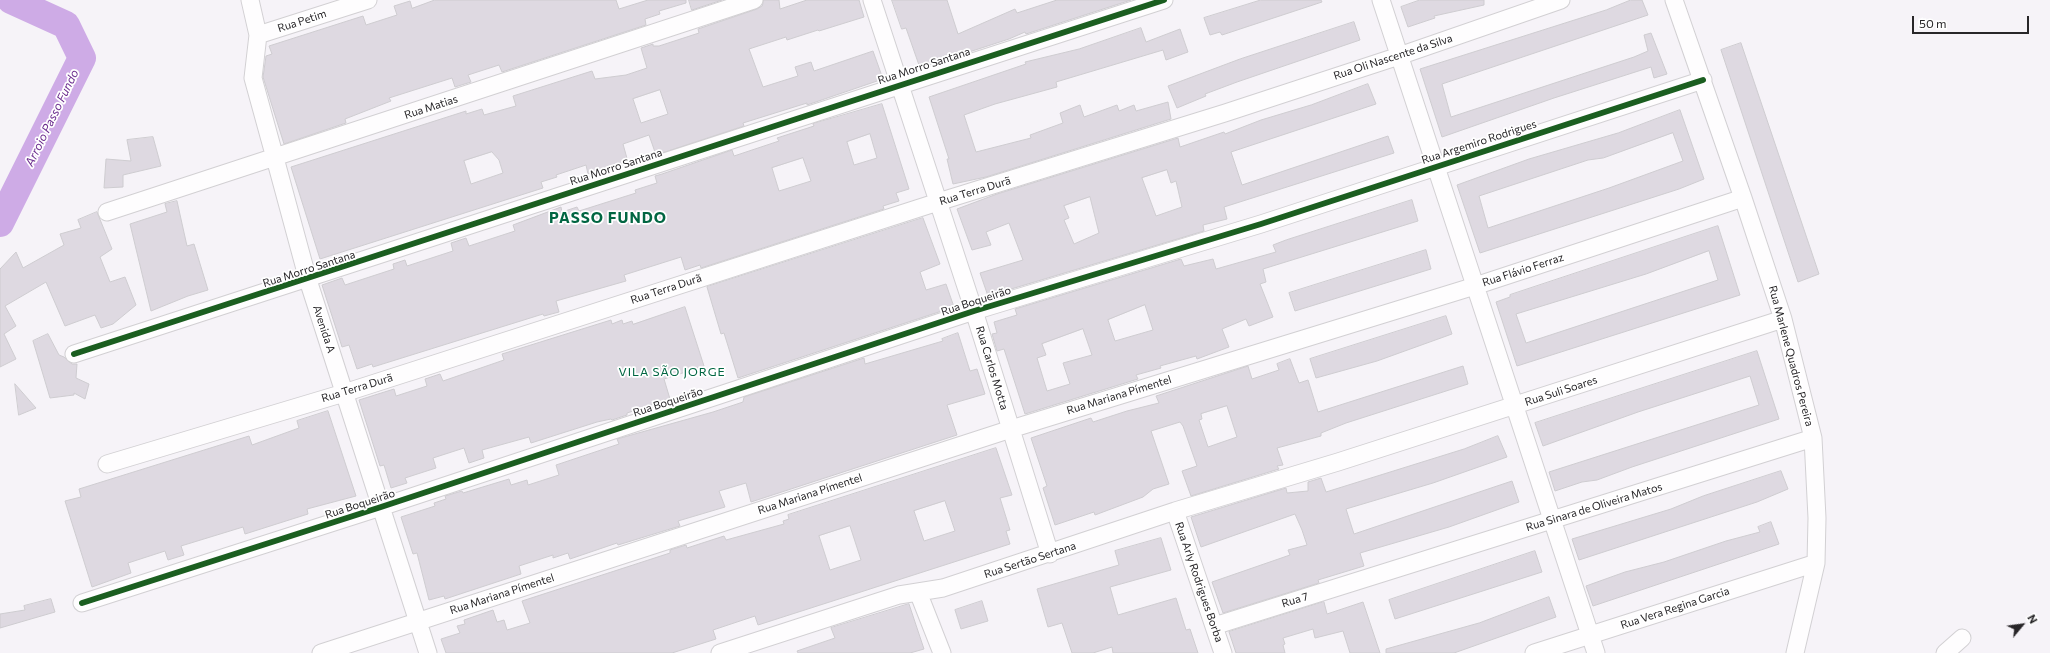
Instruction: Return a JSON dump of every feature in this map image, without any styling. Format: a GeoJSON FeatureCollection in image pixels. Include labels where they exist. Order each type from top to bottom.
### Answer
{"type":"FeatureCollection","features":[{"type":"Feature","properties":{"kind":"street","name":"Avenida A"},"geometry":{"type":"LineString","coordinates":[[250,0],[258,35],[253,78],[274,158],[308,280],[428,653]]}},
{"type":"Feature","properties":{"kind":"street","name":"Rua Petim"},"geometry":{"type":"LineString","coordinates":[[258,35],[368,0]]}},
{"type":"Feature","properties":{"kind":"street","name":"Rua Matias"},"geometry":{"type":"LineString","coordinates":[[107,212],[754,0]]}},
{"type":"Feature","properties":{"kind":"street","name":"Rua Carlos Motta"},"geometry":{"type":"LineString","coordinates":[[872,0],[974,311],[1050,554]]}},
{"type":"Feature","properties":{"kind":"street","name":"Rua Morro Santana"},"geometry":{"type":"LineString","coordinates":[[74,354],[308,280],[900,84],[1164,0]]}},
{"type":"Feature","properties":{"kind":"street"},"geometry":{"type":"LineString","coordinates":[[1381,0],[1596,653]]}},
{"type":"Feature","properties":{"kind":"street","name":"Rua Oli Nascente da Silva"},"geometry":{"type":"LineString","coordinates":[[1225,113],[1399,56],[1561,0]]}},
{"type":"Feature","properties":{"kind":"street","name":"Rua Marlene Quadros Pereira"},"geometry":{"type":"LineString","coordinates":[[1674,0],[1703,80],[1783,320],[1813,438],[1817,518],[1816,563],[1795,653]]}},
{"type":"Feature","properties":{"kind":"street","name":"Rua Argemiro Rodrigues"},"geometry":{"type":"LineString","coordinates":[[1261,224],[1703,80]]}},
{"type":"Feature","properties":{"kind":"street","name":"Rua Terra Durã"},"geometry":{"type":"LineString","coordinates":[[107,464],[344,393],[938,202],[1225,113]]}},
{"type":"Feature","properties":{"kind":"street","name":"Rua Flávio Ferraz"},"geometry":{"type":"LineString","coordinates":[[1301,339],[1475,286],[1743,198]]}},
{"type":"Feature","properties":{"kind":"street","name":"Rua Boqueirão"},"geometry":{"type":"LineString","coordinates":[[82,603],[381,508],[974,311],[1261,224]]}},
{"type":"Feature","properties":{"kind":"street","name":"Rua Suli Soares"},"geometry":{"type":"LineString","coordinates":[[1338,462],[1783,320]]}},
{"type":"Feature","properties":{"kind":"street","name":"Rua Mariana Pímentel"},"geometry":{"type":"LineString","coordinates":[[321,653],[1011,428],[1301,339]]}},
{"type":"Feature","properties":{"kind":"street","name":"Rua Sinara de Oliveira Matos"},"geometry":{"type":"LineString","coordinates":[[1375,575],[1813,438]]}},
{"type":"Feature","properties":{"kind":"street","name":"Rua Sertão Sertana"},"geometry":{"type":"LineString","coordinates":[[720,653],[900,595],[943,588],[1050,554],[1175,511],[1338,462]]}},
{"type":"Feature","properties":{"kind":"street","name":"Rua Arly Rodrigues Borba"},"geometry":{"type":"LineString","coordinates":[[1175,511],[1223,653]]}},
{"type":"Feature","properties":{"kind":"street","name":"Rua Vera Regina Garcia"},"geometry":{"type":"LineString","coordinates":[[1534,653],[1816,563]]}},
{"type":"Feature","properties":{"kind":"street","name":"Rua 7"},"geometry":{"type":"LineString","coordinates":[[1214,626],[1375,575]]}},
{"type":"Feature","properties":{"kind":"street"},"geometry":{"type":"LineString","coordinates":[[918,592],[942,653]]}},
{"type":"Feature","properties":{"kind":"street"},"geometry":{"type":"LineString","coordinates":[[1945,653],[1962,638]]}},
{"type":"Feature","properties":{"kind":"building"},"geometry":{"type":"Polygon","coordinates":[[[435,0],[616,0],[619,9],[648,0],[686,0],[686,3],[659,11],[660,14],[645,19],[646,25],[502,72],[499,65],[468,75],[471,82],[455,87],[452,78],[389,98],[391,101],[345,119],[346,123],[284,144],[263,77],[266,56],[272,54],[269,46],[363,16],[366,25],[397,15],[394,6],[410,1],[412,8],[435,0]]]}},
{"type":"Feature","properties":{"kind":"building"},"geometry":{"type":"Polygon","coordinates":[[[689,0],[722,0],[692,10],[689,0]]]}},
{"type":"Feature","properties":{"kind":"building"},"geometry":{"type":"Polygon","coordinates":[[[764,0],[779,0],[780,9],[807,0],[859,0],[864,17],[787,40],[786,37],[749,49],[763,87],[798,76],[795,67],[811,62],[814,71],[873,51],[883,79],[807,105],[807,103],[743,123],[744,126],[656,155],[649,135],[623,144],[628,162],[588,174],[586,165],[556,175],[557,177],[541,182],[543,188],[320,259],[291,167],[466,111],[466,114],[482,109],[484,115],[516,106],[513,96],[592,71],[595,79],[626,75],[647,68],[641,48],[653,44],[653,46],[659,46],[699,33],[698,29],[762,6],[764,0]],[[660,90],[633,99],[641,123],[668,114],[660,90]],[[492,152],[464,161],[471,184],[503,173],[499,160],[492,152]]]}},
{"type":"Feature","properties":{"kind":"building"},"geometry":{"type":"Polygon","coordinates":[[[892,0],[947,0],[958,34],[1015,9],[1017,13],[1057,0],[1131,0],[1026,34],[1025,32],[1009,39],[920,68],[906,28],[902,29],[892,0]]]}},
{"type":"Feature","properties":{"kind":"building"},"geometry":{"type":"Polygon","coordinates":[[[1261,0],[1321,0],[1322,2],[1222,35],[1220,32],[1210,35],[1204,18],[1261,0]]]}},
{"type":"Feature","properties":{"kind":"building"},"geometry":{"type":"Polygon","coordinates":[[[1420,0],[1484,0],[1484,5],[1434,16],[1435,18],[1408,27],[1401,7],[1420,0]]]}},
{"type":"Feature","properties":{"kind":"building"},"geometry":{"type":"Polygon","coordinates":[[[1631,0],[1642,0],[1648,15],[1442,84],[1451,117],[1634,57],[1648,51],[1644,35],[1651,33],[1667,74],[1654,78],[1651,67],[1554,98],[1442,137],[1420,69],[1606,10],[1631,0]]]}},
{"type":"Feature","properties":{"kind":"building"},"geometry":{"type":"Polygon","coordinates":[[[1354,22],[1360,40],[1237,82],[1205,94],[1206,96],[1177,108],[1168,86],[1240,59],[1354,22]]]}},
{"type":"Feature","properties":{"kind":"building"},"geometry":{"type":"Polygon","coordinates":[[[1141,28],[1146,42],[1180,29],[1188,52],[1166,60],[1163,50],[1056,82],[1057,87],[995,104],[964,115],[976,152],[1031,138],[1030,135],[1063,123],[1060,113],[1080,105],[1084,117],[1117,105],[1119,111],[1134,105],[1136,111],[1168,102],[1171,119],[986,177],[953,184],[947,159],[949,159],[929,97],[1026,64],[1025,62],[1079,49],[1141,28]]]}},
{"type":"Feature","properties":{"kind":"building"},"geometry":{"type":"Polygon","coordinates":[[[1741,43],[1819,274],[1798,282],[1721,50],[1741,43]]]}},
{"type":"Feature","properties":{"kind":"building"},"geometry":{"type":"Polygon","coordinates":[[[1368,84],[1376,104],[1231,152],[1242,185],[1388,136],[1394,153],[1224,207],[1227,219],[1203,225],[1204,231],[988,296],[980,273],[1023,260],[1009,223],[986,232],[991,245],[972,250],[957,209],[997,194],[1178,138],[1180,147],[1224,132],[1225,134],[1261,120],[1311,105],[1368,84]],[[1167,170],[1142,178],[1156,216],[1182,207],[1176,181],[1171,183],[1167,170]],[[1090,197],[1064,206],[1069,218],[1064,220],[1074,244],[1099,233],[1090,197]]]}},
{"type":"Feature","properties":{"kind":"building"},"geometry":{"type":"Polygon","coordinates":[[[882,104],[909,189],[896,193],[899,201],[883,206],[884,209],[701,268],[700,265],[685,270],[681,257],[624,275],[626,281],[556,301],[559,312],[544,316],[543,314],[373,367],[372,364],[357,369],[349,345],[342,347],[322,285],[342,278],[345,285],[394,269],[393,264],[405,260],[407,266],[453,251],[451,243],[466,238],[469,246],[515,231],[513,225],[561,207],[562,212],[577,207],[579,211],[636,193],[635,190],[657,183],[655,176],[732,150],[734,156],[779,141],[777,138],[814,126],[813,124],[882,104]],[[870,134],[847,142],[854,165],[877,158],[870,134]],[[803,158],[772,168],[779,191],[811,181],[803,158]]]}},
{"type":"Feature","properties":{"kind":"building"},"geometry":{"type":"Polygon","coordinates":[[[1680,110],[1704,179],[1679,189],[1480,253],[1457,185],[1529,159],[1618,133],[1680,110]],[[1673,133],[1603,158],[1588,160],[1479,196],[1488,228],[1609,188],[1683,161],[1673,133]]]}},
{"type":"Feature","properties":{"kind":"building"},"geometry":{"type":"Polygon","coordinates":[[[153,137],[161,166],[123,175],[123,187],[104,188],[106,159],[131,161],[127,140],[153,137]]]}},
{"type":"Feature","properties":{"kind":"building"},"geometry":{"type":"Polygon","coordinates":[[[1412,200],[1418,221],[1263,269],[1266,282],[1260,284],[1273,317],[1249,326],[1246,319],[1222,329],[1229,347],[1197,359],[1196,356],[1160,366],[1161,368],[1136,375],[1138,379],[1025,414],[1004,349],[997,351],[992,334],[997,333],[994,322],[1017,315],[1015,309],[1181,259],[1184,266],[1213,259],[1216,269],[1276,252],[1273,245],[1412,200]],[[1145,305],[1108,320],[1115,341],[1153,330],[1145,305]],[[1083,329],[1042,344],[1046,355],[1037,358],[1047,391],[1070,384],[1063,363],[1092,355],[1083,329]]]}},
{"type":"Feature","properties":{"kind":"building"},"geometry":{"type":"Polygon","coordinates":[[[177,201],[187,246],[194,244],[208,290],[188,296],[151,311],[130,224],[167,212],[165,204],[177,201]]]}},
{"type":"Feature","properties":{"kind":"building"},"geometry":{"type":"Polygon","coordinates":[[[97,212],[112,249],[100,257],[110,282],[125,277],[136,305],[113,324],[101,328],[95,315],[65,326],[46,282],[5,306],[16,326],[4,334],[16,359],[0,367],[0,269],[16,252],[23,268],[64,245],[60,234],[81,228],[78,220],[97,212]]]}},
{"type":"Feature","properties":{"kind":"building"},"geometry":{"type":"Polygon","coordinates":[[[923,218],[940,264],[920,272],[926,290],[946,284],[954,307],[738,378],[724,333],[721,334],[707,287],[923,218]]]}},
{"type":"Feature","properties":{"kind":"building"},"geometry":{"type":"Polygon","coordinates":[[[1718,226],[1740,295],[1517,366],[1496,302],[1510,297],[1510,295],[1718,226]],[[1709,251],[1646,274],[1516,314],[1526,343],[1718,280],[1709,251]]]}},
{"type":"Feature","properties":{"kind":"building"},"geometry":{"type":"Polygon","coordinates":[[[1426,250],[1431,269],[1295,311],[1289,293],[1426,250]]]}},
{"type":"Feature","properties":{"kind":"building"},"geometry":{"type":"Polygon","coordinates":[[[685,307],[704,366],[664,379],[670,399],[627,413],[627,415],[612,420],[597,422],[531,443],[529,437],[482,450],[484,458],[469,463],[464,448],[433,458],[436,468],[405,478],[407,483],[391,488],[384,465],[380,466],[359,400],[394,389],[396,396],[427,386],[425,379],[440,374],[443,381],[504,360],[502,354],[611,320],[612,324],[622,320],[623,324],[632,321],[633,324],[685,307]]]}},
{"type":"Feature","properties":{"kind":"building"},"geometry":{"type":"Polygon","coordinates":[[[1446,316],[1452,334],[1377,361],[1316,378],[1310,359],[1446,316]]]}},
{"type":"Feature","properties":{"kind":"building"},"geometry":{"type":"Polygon","coordinates":[[[958,333],[970,371],[977,369],[985,394],[947,405],[957,435],[751,502],[746,483],[719,491],[725,507],[678,521],[680,526],[618,545],[617,543],[570,559],[568,553],[553,558],[553,555],[519,566],[521,574],[445,599],[444,596],[429,600],[417,553],[413,554],[401,517],[435,506],[434,503],[446,499],[445,496],[462,491],[463,493],[509,479],[511,485],[527,480],[528,485],[559,475],[556,465],[619,444],[617,439],[713,412],[743,402],[744,397],[864,358],[865,364],[943,341],[942,339],[958,333]]]}},
{"type":"Feature","properties":{"kind":"building"},"geometry":{"type":"Polygon","coordinates":[[[48,334],[59,355],[64,357],[72,364],[77,364],[76,378],[89,384],[85,399],[74,393],[74,395],[50,398],[33,341],[48,334]]]}},
{"type":"Feature","properties":{"kind":"building"},"geometry":{"type":"Polygon","coordinates":[[[1757,351],[1779,419],[1632,467],[1597,480],[1582,482],[1555,491],[1549,472],[1759,405],[1750,376],[1638,412],[1543,446],[1535,423],[1757,351]]]}},
{"type":"Feature","properties":{"kind":"building"},"geometry":{"type":"Polygon","coordinates":[[[1290,359],[1299,383],[1308,380],[1318,412],[1463,366],[1468,384],[1346,423],[1321,433],[1321,436],[1277,448],[1283,465],[1277,466],[1279,469],[1191,496],[1182,471],[1197,466],[1183,426],[1180,422],[1151,431],[1169,484],[1153,489],[1143,497],[1095,515],[1094,512],[1055,525],[1043,488],[1047,486],[1031,438],[1091,418],[1093,422],[1159,403],[1156,396],[1248,366],[1252,379],[1279,370],[1277,364],[1290,359]],[[1227,406],[1201,414],[1202,419],[1199,420],[1208,447],[1237,437],[1227,406]]]}},
{"type":"Feature","properties":{"kind":"building"},"geometry":{"type":"Polygon","coordinates":[[[15,384],[36,408],[19,415],[15,384]]]}},
{"type":"Feature","properties":{"kind":"building"},"geometry":{"type":"Polygon","coordinates":[[[328,411],[356,496],[307,509],[308,514],[245,534],[243,527],[181,546],[184,555],[168,560],[165,551],[128,563],[131,573],[92,587],[65,501],[81,497],[79,489],[249,436],[252,445],[299,428],[297,421],[328,411]]]}},
{"type":"Feature","properties":{"kind":"building"},"geometry":{"type":"Polygon","coordinates":[[[1498,436],[1507,457],[1433,483],[1346,509],[1354,534],[1512,481],[1519,502],[1449,527],[1360,553],[1364,566],[1318,580],[1319,583],[1223,613],[1212,582],[1290,555],[1288,550],[1307,545],[1302,530],[1295,514],[1201,547],[1191,517],[1286,488],[1287,493],[1308,491],[1308,482],[1321,478],[1326,492],[1464,449],[1498,436]]]}},
{"type":"Feature","properties":{"kind":"building"},"geometry":{"type":"Polygon","coordinates":[[[996,448],[1012,495],[1000,498],[1010,530],[1006,531],[1010,544],[758,625],[755,616],[713,630],[716,639],[672,653],[446,653],[441,639],[460,633],[457,626],[465,624],[464,620],[493,610],[497,622],[504,620],[507,630],[530,623],[522,601],[670,553],[670,550],[686,545],[687,548],[724,536],[726,540],[784,524],[783,521],[789,519],[788,515],[996,448]],[[945,501],[914,511],[924,541],[955,531],[945,501]],[[850,526],[819,536],[830,570],[861,560],[850,526]]]}},
{"type":"Feature","properties":{"kind":"building"},"geometry":{"type":"Polygon","coordinates":[[[1781,471],[1788,489],[1757,502],[1579,560],[1572,539],[1671,509],[1703,496],[1781,471]]]}},
{"type":"Feature","properties":{"kind":"building"},"geometry":{"type":"Polygon","coordinates":[[[1771,522],[1779,544],[1593,606],[1586,586],[1625,572],[1664,562],[1726,541],[1760,532],[1758,527],[1771,522]]]}},
{"type":"Feature","properties":{"kind":"building"},"geometry":{"type":"Polygon","coordinates":[[[1161,538],[1171,570],[1110,587],[1118,615],[1176,598],[1186,630],[1190,629],[1198,653],[1113,653],[1112,647],[1093,653],[1072,653],[1062,623],[1048,627],[1037,589],[1119,565],[1115,551],[1161,538]]]}},
{"type":"Feature","properties":{"kind":"building"},"geometry":{"type":"Polygon","coordinates":[[[1535,551],[1542,572],[1395,619],[1389,600],[1535,551]]]}},
{"type":"Feature","properties":{"kind":"building"},"geometry":{"type":"Polygon","coordinates":[[[1549,597],[1556,617],[1454,653],[1386,653],[1386,649],[1479,623],[1549,597]]]}},
{"type":"Feature","properties":{"kind":"building"},"geometry":{"type":"Polygon","coordinates":[[[51,599],[55,612],[0,628],[0,614],[25,610],[24,606],[51,599]]]}},
{"type":"Feature","properties":{"kind":"building"},"geometry":{"type":"Polygon","coordinates":[[[982,601],[988,621],[961,629],[955,610],[982,601]]]}},
{"type":"Feature","properties":{"kind":"building"},"geometry":{"type":"Polygon","coordinates":[[[1324,602],[1327,614],[1363,602],[1380,653],[1350,653],[1343,631],[1315,638],[1313,629],[1283,638],[1285,653],[1236,653],[1229,632],[1324,602]]]}},
{"type":"Feature","properties":{"kind":"building"},"geometry":{"type":"Polygon","coordinates":[[[909,604],[924,649],[910,653],[798,653],[797,651],[835,638],[831,628],[909,604]]]}},
{"type":"Feature","properties":{"kind":"waterway","name":"Arroio Passo Fundo"},"geometry":{"type":"LineString","coordinates":[[0,223],[82,58],[66,25],[11,0]]}},
{"type":"Feature","properties":{"kind":"cycle path"},"geometry":{"type":"LineString","coordinates":[[74,354],[1164,0]]}},
{"type":"Feature","properties":{"kind":"cycle path"},"geometry":{"type":"LineString","coordinates":[[82,603],[381,507],[974,311],[1261,224],[1703,80]]}},
{"type":"Feature","properties":{"kind":"district","name":"PASSO FUNDO"},"geometry":{"type":"Point","coordinates":[608,218]}},
{"type":"Feature","properties":{"kind":"district","name":"VILA SÃO JORGE"},"geometry":{"type":"Point","coordinates":[672,372]}}]}
